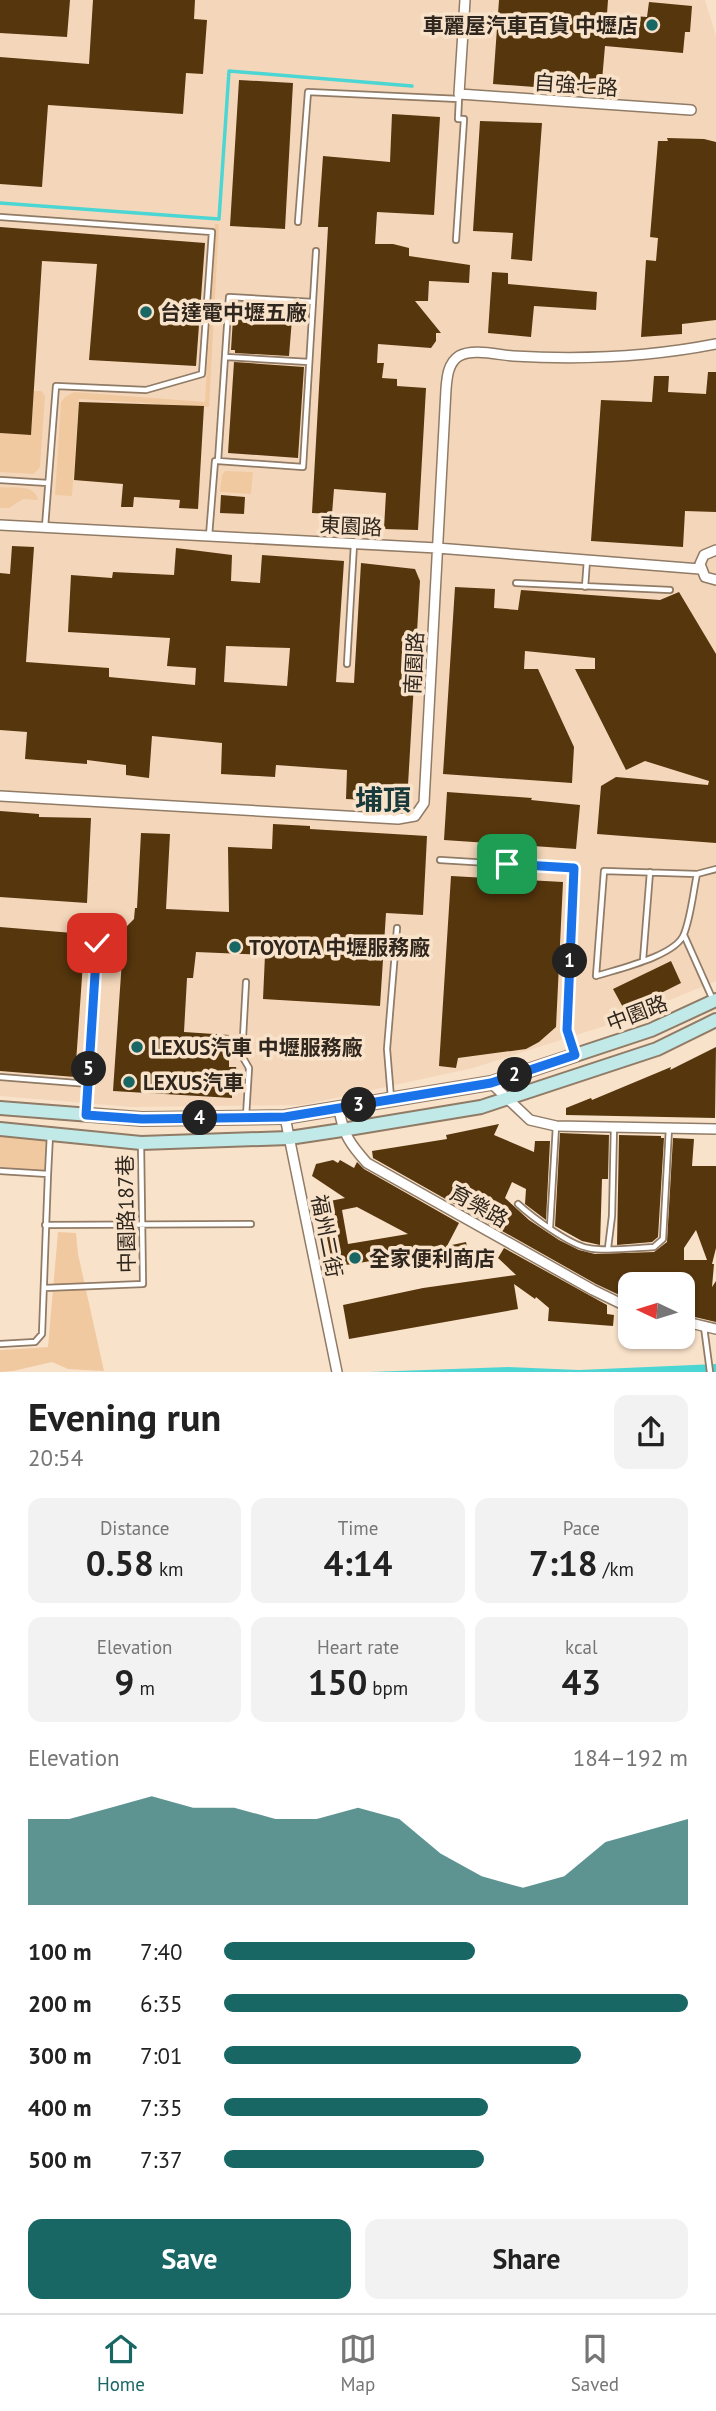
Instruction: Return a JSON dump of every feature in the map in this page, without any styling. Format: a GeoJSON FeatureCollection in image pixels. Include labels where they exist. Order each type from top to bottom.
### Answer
{"type":"FeatureCollection","features":[{"type":"Feature","properties":{"kind":"main road","name":"中園路"},"geometry":{"type":"LineString","coordinates":[[0,1108],[142,1119],[285,1117],[339,1109],[491,1083],[651,1030],[715,1000]]}},
{"type":"Feature","properties":{"kind":"main road","name":"中園路"},"geometry":{"type":"LineString","coordinates":[[0,1129],[141,1143],[289,1138],[342,1130],[481,1107],[657,1049],[716,1020]]}},
{"type":"Feature","properties":{"kind":"street"},"geometry":{"type":"LineString","coordinates":[[459,97],[465,0]]}},
{"type":"Feature","properties":{"kind":"street","name":"自強七路"},"geometry":{"type":"LineString","coordinates":[[459,97],[691,110]]}},
{"type":"Feature","properties":{"kind":"street","name":"南園路"},"geometry":{"type":"LineString","coordinates":[[0,796],[398,819],[415,816],[424,803],[446,389],[451,365],[459,356],[473,353],[545,358],[640,355],[716,344]]}},
{"type":"Feature","properties":{"kind":"street","name":"東園路"},"geometry":{"type":"LineString","coordinates":[[0,526],[437,548],[700,569],[705,577],[716,580]]}},
{"type":"Feature","properties":{"kind":"street"},"geometry":{"type":"LineString","coordinates":[[700,569],[704,555],[716,550]]}},
{"type":"Feature","properties":{"kind":"street"},"geometry":{"type":"LineString","coordinates":[[491,1083],[530,1120],[556,1126],[716,1129]]}},
{"type":"Feature","properties":{"kind":"street","name":"育樂路"},"geometry":{"type":"LineString","coordinates":[[339,1109],[342,1130],[352,1147],[367,1163],[618,1302]]}},
{"type":"Feature","properties":{"kind":"street","name":"福州二街"},"geometry":{"type":"LineString","coordinates":[[285,1117],[336,1366]]}},
{"type":"Feature","properties":{"kind":"street"},"geometry":{"type":"LineString","coordinates":[[695,1325],[716,1329]]}},
{"type":"Feature","properties":{"kind":"lane"},"geometry":{"type":"LineString","coordinates":[[298,222],[308,92],[459,97],[457,119],[464,119],[456,240]]}},
{"type":"Feature","properties":{"kind":"lane"},"geometry":{"type":"LineString","coordinates":[[0,217],[212,232],[202,374],[146,390],[56,386],[45,528]]}},
{"type":"Feature","properties":{"kind":"lane"},"geometry":{"type":"LineString","coordinates":[[218,461],[303,467],[316,251]]}},
{"type":"Feature","properties":{"kind":"lane"},"geometry":{"type":"LineString","coordinates":[[209,536],[215,461],[218,461],[229,297],[313,302]]}},
{"type":"Feature","properties":{"kind":"lane"},"geometry":{"type":"LineString","coordinates":[[226,357],[309,362]]}},
{"type":"Feature","properties":{"kind":"lane"},"geometry":{"type":"LineString","coordinates":[[0,480],[48,483]]}},
{"type":"Feature","properties":{"kind":"lane"},"geometry":{"type":"LineString","coordinates":[[346,664],[354,544]]}},
{"type":"Feature","properties":{"kind":"lane"},"geometry":{"type":"LineString","coordinates":[[585,587],[587,560]]}},
{"type":"Feature","properties":{"kind":"lane"},"geometry":{"type":"LineString","coordinates":[[516,583],[670,590]]}},
{"type":"Feature","properties":{"kind":"lane"},"geometry":{"type":"LineString","coordinates":[[440,860],[574,868],[567,1030],[575,1055]]}},
{"type":"Feature","properties":{"kind":"lane"},"geometry":{"type":"LineString","coordinates":[[697,874],[684,934],[678,944],[663,953],[597,976],[604,871],[697,874],[716,869]]}},
{"type":"Feature","properties":{"kind":"lane"},"geometry":{"type":"LineString","coordinates":[[643,960],[650,873]]}},
{"type":"Feature","properties":{"kind":"lane"},"geometry":{"type":"LineString","coordinates":[[391,1100],[387,1049],[397,928]]}},
{"type":"Feature","properties":{"kind":"lane"},"geometry":{"type":"LineString","coordinates":[[684,934],[715,1000]]}},
{"type":"Feature","properties":{"kind":"lane"},"geometry":{"type":"LineString","coordinates":[[86,1115],[97,943]]}},
{"type":"Feature","properties":{"kind":"lane"},"geometry":{"type":"LineString","coordinates":[[246,982],[242,1056],[249,1068],[246,1118]]}},
{"type":"Feature","properties":{"kind":"lane"},"geometry":{"type":"LineString","coordinates":[[0,1077],[89,1084]]}},
{"type":"Feature","properties":{"kind":"lane"},"geometry":{"type":"LineString","coordinates":[[550,1227],[556,1126]]}},
{"type":"Feature","properties":{"kind":"lane"},"geometry":{"type":"LineString","coordinates":[[608,1248],[612,1216],[614,1126]]}},
{"type":"Feature","properties":{"kind":"lane"},"geometry":{"type":"LineString","coordinates":[[518,1204],[563,1237],[587,1248],[654,1247],[663,1239],[669,1128]]}},
{"type":"Feature","properties":{"kind":"lane"},"geometry":{"type":"LineString","coordinates":[[0,1344],[35,1342],[43,1334],[50,1134]]}},
{"type":"Feature","properties":{"kind":"lane","name":"中園路187巷"},"geometry":{"type":"LineString","coordinates":[[44,1287],[143,1284],[141,1143]]}},
{"type":"Feature","properties":{"kind":"lane"},"geometry":{"type":"LineString","coordinates":[[0,1171],[48,1174]]}},
{"type":"Feature","properties":{"kind":"lane"},"geometry":{"type":"LineString","coordinates":[[45,1224],[251,1224]]}},
{"type":"Feature","properties":{"kind":"lane"},"geometry":{"type":"LineString","coordinates":[[704,1327],[710,1371]]}},
{"type":"Feature","properties":{"kind":"shaded area"},"geometry":{"type":"Polygon","coordinates":[[[0,0],[705,0],[716,36],[716,981],[614,1023],[473,1068],[303,1105],[131,1107],[0,1096],[0,0]]]}},
{"type":"Feature","properties":{"kind":"shaded area"},"geometry":{"type":"Polygon","coordinates":[[[215,224],[219,224],[209,407],[79,399],[72,496],[55,495],[61,402],[65,397],[74,392],[205,402],[215,224]]]}},
{"type":"Feature","properties":{"kind":"shaded area"},"geometry":{"type":"Polygon","coordinates":[[[34,391],[41,391],[45,396],[40,467],[34,474],[0,472],[0,433],[31,435],[34,391]]]}},
{"type":"Feature","properties":{"kind":"shaded area"},"geometry":{"type":"Polygon","coordinates":[[[225,471],[253,472],[251,494],[220,492],[225,471]]]}},
{"type":"Feature","properties":{"kind":"shaded area"},"geometry":{"type":"Polygon","coordinates":[[[0,487],[28,489],[33,491],[38,500],[23,499],[9,508],[0,508],[0,487]]]}},
{"type":"Feature","properties":{"kind":"shaded area"},"geometry":{"type":"Polygon","coordinates":[[[0,1132],[48,1137],[46,1171],[0,1167],[0,1132]]]}},
{"type":"Feature","properties":{"kind":"shaded area"},"geometry":{"type":"Polygon","coordinates":[[[58,1232],[76,1233],[78,1254],[104,1371],[68,1369],[52,1362],[0,1372],[0,1350],[48,1347],[58,1232]]]}},
{"type":"Feature","properties":{"kind":"water"},"geometry":{"type":"Polygon","coordinates":[[[716,1364],[716,1372],[369,1372],[508,1367],[579,1370],[716,1364]]]}},
{"type":"Feature","properties":{"kind":"building"},"geometry":{"type":"Polygon","coordinates":[[[0,0],[70,0],[67,37],[0,33],[0,0]]]}},
{"type":"Feature","properties":{"kind":"building"},"geometry":{"type":"Polygon","coordinates":[[[93,0],[195,0],[194,19],[207,20],[203,74],[186,73],[183,114],[48,105],[42,187],[0,184],[0,57],[89,64],[93,0]]]}},
{"type":"Feature","properties":{"kind":"building"},"geometry":{"type":"Polygon","coordinates":[[[499,0],[608,0],[607,14],[647,17],[649,2],[692,6],[690,32],[685,32],[683,53],[605,46],[601,92],[493,84],[499,0]]]}},
{"type":"Feature","properties":{"kind":"building"},"geometry":{"type":"Polygon","coordinates":[[[239,80],[293,83],[285,229],[230,226],[239,80]]]}},
{"type":"Feature","properties":{"kind":"building"},"geometry":{"type":"Polygon","coordinates":[[[392,114],[440,117],[434,215],[377,212],[375,244],[393,244],[409,248],[409,256],[470,265],[469,283],[429,281],[428,301],[415,301],[441,333],[436,333],[436,341],[431,348],[378,344],[377,363],[384,363],[382,378],[397,379],[397,386],[426,388],[418,530],[384,529],[386,493],[334,489],[332,514],[312,513],[328,227],[318,227],[323,156],[390,162],[392,114]]]}},
{"type":"Feature","properties":{"kind":"building"},"geometry":{"type":"Polygon","coordinates":[[[480,121],[542,123],[532,261],[511,259],[513,233],[473,231],[480,121]]]}},
{"type":"Feature","properties":{"kind":"building"},"geometry":{"type":"Polygon","coordinates":[[[667,138],[716,142],[716,320],[682,324],[682,334],[641,337],[646,260],[656,261],[658,238],[650,237],[658,141],[668,141],[667,138]]]}},
{"type":"Feature","properties":{"kind":"building","name":"台達電中壢五廠"},"geometry":{"type":"Polygon","coordinates":[[[0,227],[205,243],[196,366],[89,360],[97,264],[42,261],[31,435],[0,433],[0,227]]]}},
{"type":"Feature","properties":{"kind":"building"},"geometry":{"type":"Polygon","coordinates":[[[492,272],[508,273],[508,284],[597,292],[596,310],[534,306],[531,337],[488,333],[492,272]]]}},
{"type":"Feature","properties":{"kind":"building"},"geometry":{"type":"Polygon","coordinates":[[[234,302],[293,306],[289,356],[235,353],[235,350],[231,350],[234,302]]]}},
{"type":"Feature","properties":{"kind":"building"},"geometry":{"type":"Polygon","coordinates":[[[234,362],[304,367],[298,458],[228,453],[234,362]]]}},
{"type":"Feature","properties":{"kind":"building"},"geometry":{"type":"Polygon","coordinates":[[[708,372],[716,372],[716,512],[685,511],[683,547],[591,541],[601,400],[652,402],[654,376],[669,376],[668,392],[706,394],[708,372]]]}},
{"type":"Feature","properties":{"kind":"building"},"geometry":{"type":"Polygon","coordinates":[[[79,402],[204,406],[198,509],[179,508],[180,500],[134,497],[133,507],[121,507],[123,484],[74,480],[79,402]]]}},
{"type":"Feature","properties":{"kind":"building"},"geometry":{"type":"Polygon","coordinates":[[[221,495],[245,497],[244,514],[220,513],[221,495]]]}},
{"type":"Feature","properties":{"kind":"building"},"geometry":{"type":"Polygon","coordinates":[[[12,546],[34,547],[26,662],[109,668],[109,677],[195,685],[196,668],[167,666],[170,638],[68,632],[71,575],[112,578],[113,572],[174,575],[176,548],[232,555],[231,581],[260,583],[262,555],[344,561],[336,682],[354,683],[361,563],[415,569],[420,581],[407,802],[346,799],[347,770],[276,765],[275,777],[221,774],[222,743],[152,736],[149,778],[126,775],[126,765],[87,760],[87,764],[25,759],[27,732],[0,730],[0,573],[10,574],[12,546]],[[226,646],[224,682],[287,686],[290,648],[226,646]]]}},
{"type":"Feature","properties":{"kind":"building"},"geometry":{"type":"Polygon","coordinates":[[[455,587],[495,589],[494,608],[518,610],[521,590],[660,600],[679,592],[716,654],[716,843],[597,834],[601,786],[616,777],[708,785],[709,781],[645,761],[626,770],[575,669],[595,669],[595,658],[525,651],[524,669],[538,669],[574,747],[572,783],[443,774],[455,587]]]}},
{"type":"Feature","properties":{"kind":"building"},"geometry":{"type":"Polygon","coordinates":[[[447,792],[532,798],[531,800],[580,805],[576,849],[444,840],[447,792]]]}},
{"type":"Feature","properties":{"kind":"building"},"geometry":{"type":"Polygon","coordinates":[[[0,811],[39,814],[39,817],[91,818],[87,903],[0,897],[0,811]]]}},
{"type":"Feature","properties":{"kind":"building"},"geometry":{"type":"Polygon","coordinates":[[[273,824],[310,826],[310,829],[427,836],[423,915],[386,913],[380,1006],[263,999],[265,955],[196,952],[193,978],[187,978],[184,1032],[229,1035],[229,1067],[236,1067],[238,1079],[232,1079],[232,1098],[113,1091],[122,960],[119,934],[134,919],[137,908],[141,833],[170,834],[166,909],[229,912],[228,847],[272,849],[273,824]]]}},
{"type":"Feature","properties":{"kind":"building"},"geometry":{"type":"Polygon","coordinates":[[[451,876],[563,882],[556,1027],[526,1049],[458,1058],[456,1068],[439,1066],[451,876]]]}},
{"type":"Feature","properties":{"kind":"building"},"geometry":{"type":"Polygon","coordinates":[[[0,927],[85,934],[75,1077],[0,1071],[0,927]]]}},
{"type":"Feature","properties":{"kind":"building"},"geometry":{"type":"Polygon","coordinates":[[[671,961],[681,983],[625,1011],[613,989],[671,961]]]}},
{"type":"Feature","properties":{"kind":"building"},"geometry":{"type":"Polygon","coordinates":[[[716,1047],[715,1118],[566,1115],[566,1108],[671,1067],[670,1070],[716,1047]]]}},
{"type":"Feature","properties":{"kind":"building"},"geometry":{"type":"Polygon","coordinates":[[[499,1124],[494,1135],[534,1152],[535,1141],[550,1141],[546,1220],[525,1204],[526,1189],[512,1182],[505,1198],[529,1220],[559,1240],[595,1254],[654,1252],[667,1242],[673,1138],[694,1139],[692,1166],[716,1166],[716,1248],[712,1264],[712,1287],[716,1281],[716,1322],[695,1317],[695,1272],[618,1272],[618,1294],[373,1158],[372,1151],[447,1139],[446,1135],[499,1124]],[[696,1230],[684,1248],[684,1260],[707,1260],[696,1230]]]}},
{"type":"Feature","properties":{"kind":"building"},"geometry":{"type":"Polygon","coordinates":[[[560,1133],[609,1135],[608,1179],[602,1179],[600,1245],[582,1241],[555,1226],[560,1133]]]}},
{"type":"Feature","properties":{"kind":"building"},"geometry":{"type":"Polygon","coordinates":[[[619,1135],[664,1138],[658,1237],[652,1242],[617,1245],[619,1135]]]}},
{"type":"Feature","properties":{"kind":"building"},"geometry":{"type":"Polygon","coordinates":[[[333,1160],[338,1163],[340,1160],[354,1168],[357,1162],[364,1169],[459,1223],[447,1246],[466,1242],[470,1259],[425,1268],[422,1253],[333,1267],[320,1203],[345,1198],[312,1176],[316,1164],[333,1160]],[[357,1207],[342,1210],[348,1244],[408,1234],[357,1207]]]}},
{"type":"Feature","properties":{"kind":"building"},"geometry":{"type":"Polygon","coordinates":[[[504,1248],[607,1305],[607,1314],[614,1315],[613,1326],[548,1321],[549,1308],[514,1284],[518,1309],[349,1339],[343,1305],[423,1288],[516,1275],[498,1258],[504,1248]]]}},
{"type":"Feature","properties":{"kind":"waterway"},"geometry":{"type":"LineString","coordinates":[[0,203],[219,219],[229,71],[412,86]]}},
{"type":"Feature","properties":{"kind":"place","name":"車麗屋汽車百貨 中壢店"},"geometry":{"type":"Point","coordinates":[652,25]}},
{"type":"Feature","properties":{"kind":"place","name":"台達電中壢五廠"},"geometry":{"type":"Point","coordinates":[146,312]}},
{"type":"Feature","properties":{"kind":"place","name":"TOYOTA 中壢服務廠"},"geometry":{"type":"Point","coordinates":[235,947]}},
{"type":"Feature","properties":{"kind":"place","name":"LEXUS汽車 中壢服務廠"},"geometry":{"type":"Point","coordinates":[137,1047]}},
{"type":"Feature","properties":{"kind":"place","name":"LEXUS汽車"},"geometry":{"type":"Point","coordinates":[129,1082]}},
{"type":"Feature","properties":{"kind":"place","name":"全家便利商店"},"geometry":{"type":"Point","coordinates":[355,1258]}},
{"type":"Feature","properties":{"kind":"district","name":"埔頂"},"geometry":{"type":"Point","coordinates":[383,799]}},
{"type":"Feature","properties":{"kind":"route"},"geometry":{"type":"LineString","coordinates":[[97,943],[86,1115],[142,1119],[285,1117],[491,1083],[575,1055],[567,1030],[574,868],[507,864]]}}]}
